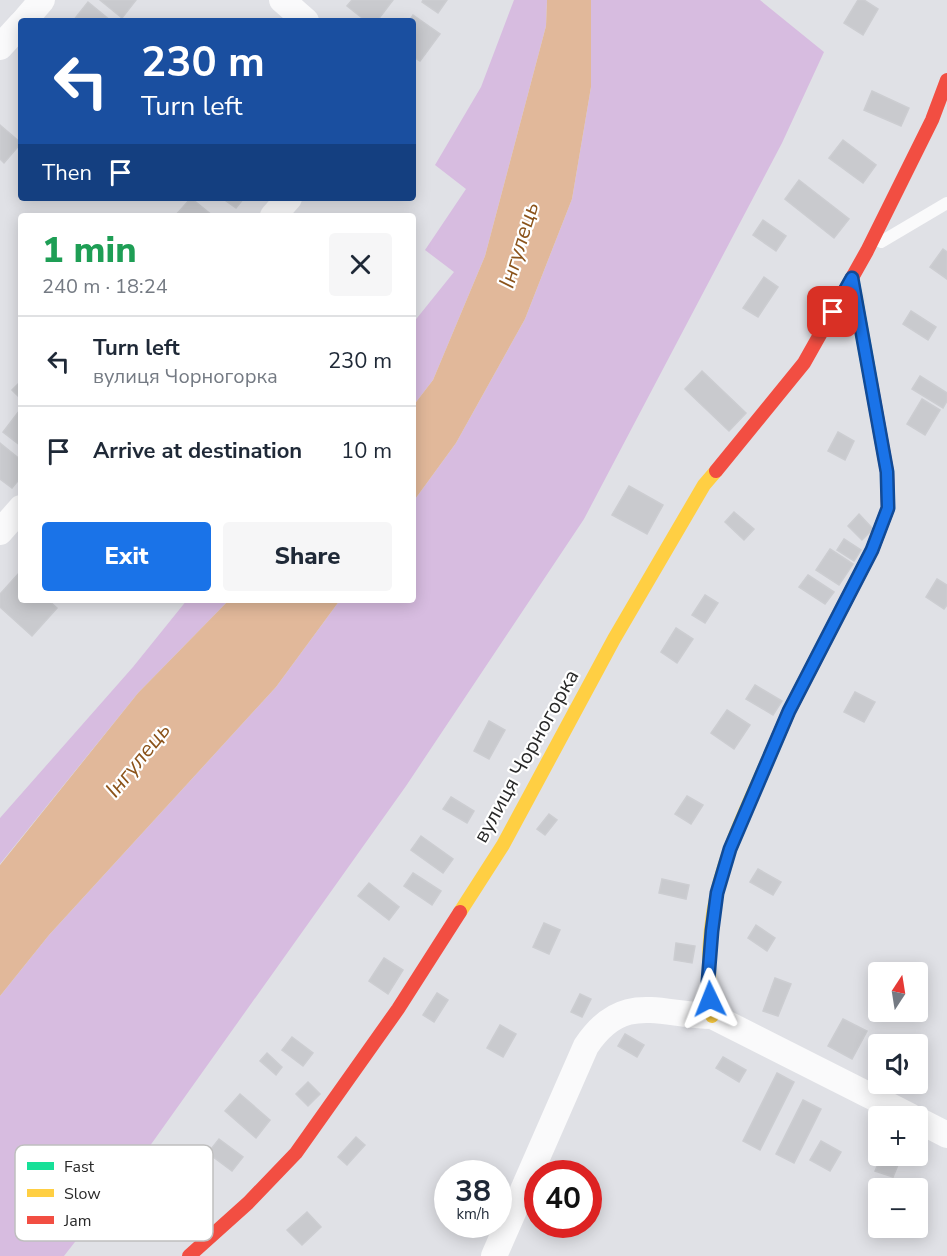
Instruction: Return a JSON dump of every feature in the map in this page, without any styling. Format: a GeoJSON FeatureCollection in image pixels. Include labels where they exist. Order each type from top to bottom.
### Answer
{"type":"FeatureCollection","features":[{"type":"Feature","properties":{"kind":"street"},"geometry":{"type":"LineString","coordinates":[[26,18],[42,0]]}},
{"type":"Feature","properties":{"kind":"street"},"geometry":{"type":"LineString","coordinates":[[282,0],[303,18]]}},
{"type":"Feature","properties":{"kind":"street"},"geometry":{"type":"LineString","coordinates":[[0,47],[18,27]]}},
{"type":"Feature","properties":{"kind":"street","name":"вулиця Чорногорка"},"geometry":{"type":"LineString","coordinates":[[213,1234],[248,1203],[296,1153],[398,1009],[502,844],[614,639],[704,485],[758,422],[804,363],[867,251],[933,120],[947,80]]}},
{"type":"Feature","properties":{"kind":"street"},"geometry":{"type":"LineString","coordinates":[[276,213],[286,201]]}},
{"type":"Feature","properties":{"kind":"street"},"geometry":{"type":"LineString","coordinates":[[712,1016],[708,981],[712,931],[717,893],[730,849],[789,711],[872,550],[888,508],[887,472],[852,278]]}},
{"type":"Feature","properties":{"kind":"street"},"geometry":{"type":"LineString","coordinates":[[0,532],[18,511]]}},
{"type":"Feature","properties":{"kind":"street"},"geometry":{"type":"LineString","coordinates":[[494,1256],[575,1068],[598,1027],[618,1014],[640,1008],[712,1016],[890,1106]]}},
{"type":"Feature","properties":{"kind":"street"},"geometry":{"type":"LineString","coordinates":[[928,1125],[947,1135]]}},
{"type":"Feature","properties":{"kind":"street","name":"вулиця Чорногорка"},"geometry":{"type":"LineString","coordinates":[[189,1256],[206,1241]]}},
{"type":"Feature","properties":{"kind":"lane"},"geometry":{"type":"LineString","coordinates":[[867,251],[947,203]]}},
{"type":"Feature","properties":{"kind":"shaded area"},"geometry":{"type":"Polygon","coordinates":[[[514,0],[547,0],[546,26],[485,256],[433,380],[416,402],[416,319],[454,272],[425,250],[466,189],[435,165],[481,87],[514,0]]]}},
{"type":"Feature","properties":{"kind":"shaded area"},"geometry":{"type":"Polygon","coordinates":[[[591,0],[760,0],[824,52],[782,143],[584,519],[406,786],[150,1145],[15,1145],[15,1241],[76,1241],[64,1256],[0,1256],[0,996],[49,935],[276,687],[338,603],[416,603],[416,498],[456,443],[525,319],[572,199],[591,87],[591,0]]]}},
{"type":"Feature","properties":{"kind":"shaded area"},"geometry":{"type":"Polygon","coordinates":[[[185,603],[226,603],[138,693],[0,864],[0,818],[133,667],[185,603]]]}},
{"type":"Feature","properties":{"kind":"water","name":"Інгулець"},"geometry":{"type":"Polygon","coordinates":[[[547,0],[591,0],[591,87],[572,199],[525,319],[456,443],[416,498],[416,402],[433,380],[485,256],[546,26],[547,0]]]}},
{"type":"Feature","properties":{"kind":"water","name":"Інгулець"},"geometry":{"type":"Polygon","coordinates":[[[226,603],[338,603],[276,687],[49,935],[0,996],[0,865],[138,693],[226,603]]]}},
{"type":"Feature","properties":{"kind":"building"},"geometry":{"type":"Polygon","coordinates":[[[100,0],[136,0],[122,18],[100,0]]]}},
{"type":"Feature","properties":{"kind":"building"},"geometry":{"type":"Polygon","coordinates":[[[352,0],[393,0],[379,18],[362,18],[347,6],[352,0]]]}},
{"type":"Feature","properties":{"kind":"building"},"geometry":{"type":"Polygon","coordinates":[[[423,0],[447,0],[438,13],[422,2],[423,0]]]}},
{"type":"Feature","properties":{"kind":"building"},"geometry":{"type":"Polygon","coordinates":[[[858,0],[864,0],[878,9],[863,35],[844,23],[858,0]]]}},
{"type":"Feature","properties":{"kind":"building"},"geometry":{"type":"Polygon","coordinates":[[[88,2],[107,18],[75,18],[88,2]]]}},
{"type":"Feature","properties":{"kind":"building"},"geometry":{"type":"Polygon","coordinates":[[[413,15],[440,34],[420,61],[416,58],[416,18],[411,18],[413,15]]]}},
{"type":"Feature","properties":{"kind":"building"},"geometry":{"type":"Polygon","coordinates":[[[872,91],[909,108],[901,126],[864,110],[872,91]]]}},
{"type":"Feature","properties":{"kind":"building"},"geometry":{"type":"Polygon","coordinates":[[[0,125],[18,140],[18,147],[4,163],[0,159],[0,125]]]}},
{"type":"Feature","properties":{"kind":"building"},"geometry":{"type":"Polygon","coordinates":[[[843,140],[876,165],[863,183],[829,158],[843,140]]]}},
{"type":"Feature","properties":{"kind":"building"},"geometry":{"type":"Polygon","coordinates":[[[799,180],[849,219],[834,238],[785,199],[799,180]]]}},
{"type":"Feature","properties":{"kind":"building"},"geometry":{"type":"Polygon","coordinates":[[[188,201],[195,201],[209,213],[178,213],[188,201]]]}},
{"type":"Feature","properties":{"kind":"building"},"geometry":{"type":"Polygon","coordinates":[[[226,201],[242,201],[236,208],[226,201]]]}},
{"type":"Feature","properties":{"kind":"building"},"geometry":{"type":"Polygon","coordinates":[[[763,220],[786,236],[776,251],[753,235],[763,220]]]}},
{"type":"Feature","properties":{"kind":"building"},"geometry":{"type":"Polygon","coordinates":[[[943,249],[947,252],[947,279],[930,267],[943,249]]]}},
{"type":"Feature","properties":{"kind":"building"},"geometry":{"type":"Polygon","coordinates":[[[764,277],[778,287],[758,317],[743,308],[764,277]]]}},
{"type":"Feature","properties":{"kind":"building"},"geometry":{"type":"Polygon","coordinates":[[[911,311],[936,327],[928,340],[903,324],[911,311]]]}},
{"type":"Feature","properties":{"kind":"building"},"geometry":{"type":"Polygon","coordinates":[[[702,371],[746,413],[729,431],[685,389],[702,371]]]}},
{"type":"Feature","properties":{"kind":"building"},"geometry":{"type":"Polygon","coordinates":[[[920,376],[947,393],[947,401],[943,408],[912,389],[920,376]]]}},
{"type":"Feature","properties":{"kind":"building"},"geometry":{"type":"Polygon","coordinates":[[[18,384],[18,396],[12,390],[18,384]]]}},
{"type":"Feature","properties":{"kind":"building"},"geometry":{"type":"Polygon","coordinates":[[[922,399],[940,410],[925,435],[907,424],[922,399]]]}},
{"type":"Feature","properties":{"kind":"building"},"geometry":{"type":"Polygon","coordinates":[[[18,413],[18,444],[3,432],[18,413]]]}},
{"type":"Feature","properties":{"kind":"building"},"geometry":{"type":"Polygon","coordinates":[[[838,432],[854,441],[845,460],[828,451],[838,432]]]}},
{"type":"Feature","properties":{"kind":"building"},"geometry":{"type":"Polygon","coordinates":[[[0,443],[18,458],[18,481],[12,488],[0,479],[0,443]]]}},
{"type":"Feature","properties":{"kind":"building"},"geometry":{"type":"Polygon","coordinates":[[[629,486],[663,505],[647,534],[612,515],[629,486]]]}},
{"type":"Feature","properties":{"kind":"building"},"geometry":{"type":"Polygon","coordinates":[[[734,512],[754,529],[744,540],[725,522],[734,512]]]}},
{"type":"Feature","properties":{"kind":"building"},"geometry":{"type":"Polygon","coordinates":[[[859,514],[873,529],[862,540],[848,526],[859,514]]]}},
{"type":"Feature","properties":{"kind":"building"},"geometry":{"type":"Polygon","coordinates":[[[844,539],[861,550],[854,561],[837,550],[844,539]]]}},
{"type":"Feature","properties":{"kind":"building"},"geometry":{"type":"Polygon","coordinates":[[[830,549],[853,564],[839,585],[816,570],[830,549]]]}},
{"type":"Feature","properties":{"kind":"building"},"geometry":{"type":"Polygon","coordinates":[[[18,574],[18,603],[51,603],[57,608],[32,636],[0,607],[0,594],[18,574]]]}},
{"type":"Feature","properties":{"kind":"building"},"geometry":{"type":"Polygon","coordinates":[[[808,575],[834,592],[825,604],[799,587],[808,575]]]}},
{"type":"Feature","properties":{"kind":"building"},"geometry":{"type":"Polygon","coordinates":[[[937,579],[947,585],[947,605],[944,609],[926,597],[937,579]]]}},
{"type":"Feature","properties":{"kind":"building"},"geometry":{"type":"Polygon","coordinates":[[[705,595],[718,603],[705,623],[692,615],[705,595]]]}},
{"type":"Feature","properties":{"kind":"building"},"geometry":{"type":"Polygon","coordinates":[[[676,628],[693,639],[677,663],[661,652],[676,628]]]}},
{"type":"Feature","properties":{"kind":"building"},"geometry":{"type":"Polygon","coordinates":[[[755,685],[782,701],[773,715],[746,699],[755,685]]]}},
{"type":"Feature","properties":{"kind":"building"},"geometry":{"type":"Polygon","coordinates":[[[855,692],[875,702],[864,722],[844,712],[855,692]]]}},
{"type":"Feature","properties":{"kind":"building"},"geometry":{"type":"Polygon","coordinates":[[[727,710],[750,725],[734,749],[711,733],[727,710]]]}},
{"type":"Feature","properties":{"kind":"building"},"geometry":{"type":"Polygon","coordinates":[[[489,721],[505,730],[489,759],[474,751],[489,721]]]}},
{"type":"Feature","properties":{"kind":"building"},"geometry":{"type":"Polygon","coordinates":[[[687,796],[703,805],[691,824],[675,814],[687,796]]]}},
{"type":"Feature","properties":{"kind":"building"},"geometry":{"type":"Polygon","coordinates":[[[451,797],[474,811],[467,823],[443,809],[451,797]]]}},
{"type":"Feature","properties":{"kind":"building"},"geometry":{"type":"Polygon","coordinates":[[[549,814],[557,820],[545,835],[537,829],[549,814]]]}},
{"type":"Feature","properties":{"kind":"building"},"geometry":{"type":"Polygon","coordinates":[[[421,836],[453,859],[443,873],[411,850],[421,836]]]}},
{"type":"Feature","properties":{"kind":"building"},"geometry":{"type":"Polygon","coordinates":[[[758,869],[781,882],[773,895],[750,882],[758,869]]]}},
{"type":"Feature","properties":{"kind":"building"},"geometry":{"type":"Polygon","coordinates":[[[413,873],[441,891],[432,905],[404,886],[413,873]]]}},
{"type":"Feature","properties":{"kind":"building"},"geometry":{"type":"Polygon","coordinates":[[[662,879],[689,885],[686,899],[659,893],[662,879]]]}},
{"type":"Feature","properties":{"kind":"building"},"geometry":{"type":"Polygon","coordinates":[[[369,883],[399,907],[389,920],[358,896],[369,883]]]}},
{"type":"Feature","properties":{"kind":"building"},"geometry":{"type":"Polygon","coordinates":[[[544,923],[560,930],[549,954],[533,947],[544,923]]]}},
{"type":"Feature","properties":{"kind":"building"},"geometry":{"type":"Polygon","coordinates":[[[756,925],[775,938],[767,951],[748,938],[756,925]]]}},
{"type":"Feature","properties":{"kind":"building"},"geometry":{"type":"Polygon","coordinates":[[[676,943],[695,946],[692,963],[674,960],[676,943]]]}},
{"type":"Feature","properties":{"kind":"building"},"geometry":{"type":"Polygon","coordinates":[[[384,958],[403,970],[388,994],[369,981],[384,958]]]}},
{"type":"Feature","properties":{"kind":"building"},"geometry":{"type":"Polygon","coordinates":[[[775,978],[791,984],[778,1016],[763,1011],[775,978]]]}},
{"type":"Feature","properties":{"kind":"building"},"geometry":{"type":"Polygon","coordinates":[[[437,993],[448,1000],[434,1022],[423,1015],[437,993]]]}},
{"type":"Feature","properties":{"kind":"building"},"geometry":{"type":"Polygon","coordinates":[[[580,994],[591,999],[582,1017],[571,1012],[580,994]]]}},
{"type":"Feature","properties":{"kind":"building"},"geometry":{"type":"Polygon","coordinates":[[[843,1019],[867,1031],[852,1059],[828,1046],[843,1019]]]}},
{"type":"Feature","properties":{"kind":"building"},"geometry":{"type":"Polygon","coordinates":[[[500,1025],[516,1034],[503,1057],[487,1048],[500,1025]]]}},
{"type":"Feature","properties":{"kind":"building"},"geometry":{"type":"Polygon","coordinates":[[[625,1034],[644,1045],[637,1057],[618,1046],[625,1034]]]}},
{"type":"Feature","properties":{"kind":"building"},"geometry":{"type":"Polygon","coordinates":[[[292,1037],[313,1053],[303,1066],[282,1050],[292,1037]]]}},
{"type":"Feature","properties":{"kind":"building"},"geometry":{"type":"Polygon","coordinates":[[[267,1053],[282,1067],[276,1075],[260,1061],[267,1053]]]}},
{"type":"Feature","properties":{"kind":"building"},"geometry":{"type":"Polygon","coordinates":[[[723,1057],[746,1070],[739,1082],[716,1068],[723,1057]]]}},
{"type":"Feature","properties":{"kind":"building"},"geometry":{"type":"Polygon","coordinates":[[[777,1073],[794,1082],[760,1150],[743,1141],[777,1073]]]}},
{"type":"Feature","properties":{"kind":"building"},"geometry":{"type":"Polygon","coordinates":[[[308,1082],[320,1094],[308,1106],[296,1094],[308,1082]]]}},
{"type":"Feature","properties":{"kind":"building"},"geometry":{"type":"Polygon","coordinates":[[[240,1094],[270,1120],[256,1138],[225,1111],[240,1094]]]}},
{"type":"Feature","properties":{"kind":"building"},"geometry":{"type":"Polygon","coordinates":[[[803,1100],[821,1109],[794,1163],[776,1154],[803,1100]]]}},
{"type":"Feature","properties":{"kind":"building"},"geometry":{"type":"Polygon","coordinates":[[[356,1137],[365,1145],[347,1165],[338,1157],[356,1137]]]}},
{"type":"Feature","properties":{"kind":"building"},"geometry":{"type":"Polygon","coordinates":[[[219,1139],[243,1157],[232,1171],[213,1157],[213,1147],[219,1139]]]}},
{"type":"Feature","properties":{"kind":"building"},"geometry":{"type":"Polygon","coordinates":[[[821,1141],[841,1152],[830,1171],[810,1160],[821,1141]]]}},
{"type":"Feature","properties":{"kind":"building"},"geometry":{"type":"Polygon","coordinates":[[[877,1166],[898,1166],[893,1177],[875,1171],[877,1166]]]}},
{"type":"Feature","properties":{"kind":"building"},"geometry":{"type":"Polygon","coordinates":[[[307,1212],[321,1227],[302,1245],[287,1230],[307,1212]]]}},
{"type":"Feature","properties":{"kind":"traffic: fast"},"geometry":{"type":"LineString","coordinates":[[852,278],[871,383]]}},
{"type":"Feature","properties":{"kind":"traffic: slow"},"geometry":{"type":"LineString","coordinates":[[460,912],[503,845],[614,639],[704,485],[716,471]]}},
{"type":"Feature","properties":{"kind":"traffic: slow"},"geometry":{"type":"LineString","coordinates":[[712,1016],[709,954],[717,893],[728,854],[777,739]]}},
{"type":"Feature","properties":{"kind":"traffic: jam"},"geometry":{"type":"LineString","coordinates":[[716,471],[804,363],[867,251],[932,120],[947,80]]}},
{"type":"Feature","properties":{"kind":"traffic: jam"},"geometry":{"type":"LineString","coordinates":[[777,739],[789,711],[872,550],[888,508],[887,472],[871,383]]}},
{"type":"Feature","properties":{"kind":"traffic: jam"},"geometry":{"type":"LineString","coordinates":[[213,1234],[248,1203],[296,1153],[398,1009],[460,912]]}},
{"type":"Feature","properties":{"kind":"traffic: jam"},"geometry":{"type":"LineString","coordinates":[[189,1256],[206,1241]]}},
{"type":"Feature","properties":{"kind":"route"},"geometry":{"type":"LineString","coordinates":[[710,999],[708,981],[717,893],[730,849],[789,711],[872,550],[888,508],[887,472],[852,278],[833,312]]}}]}
